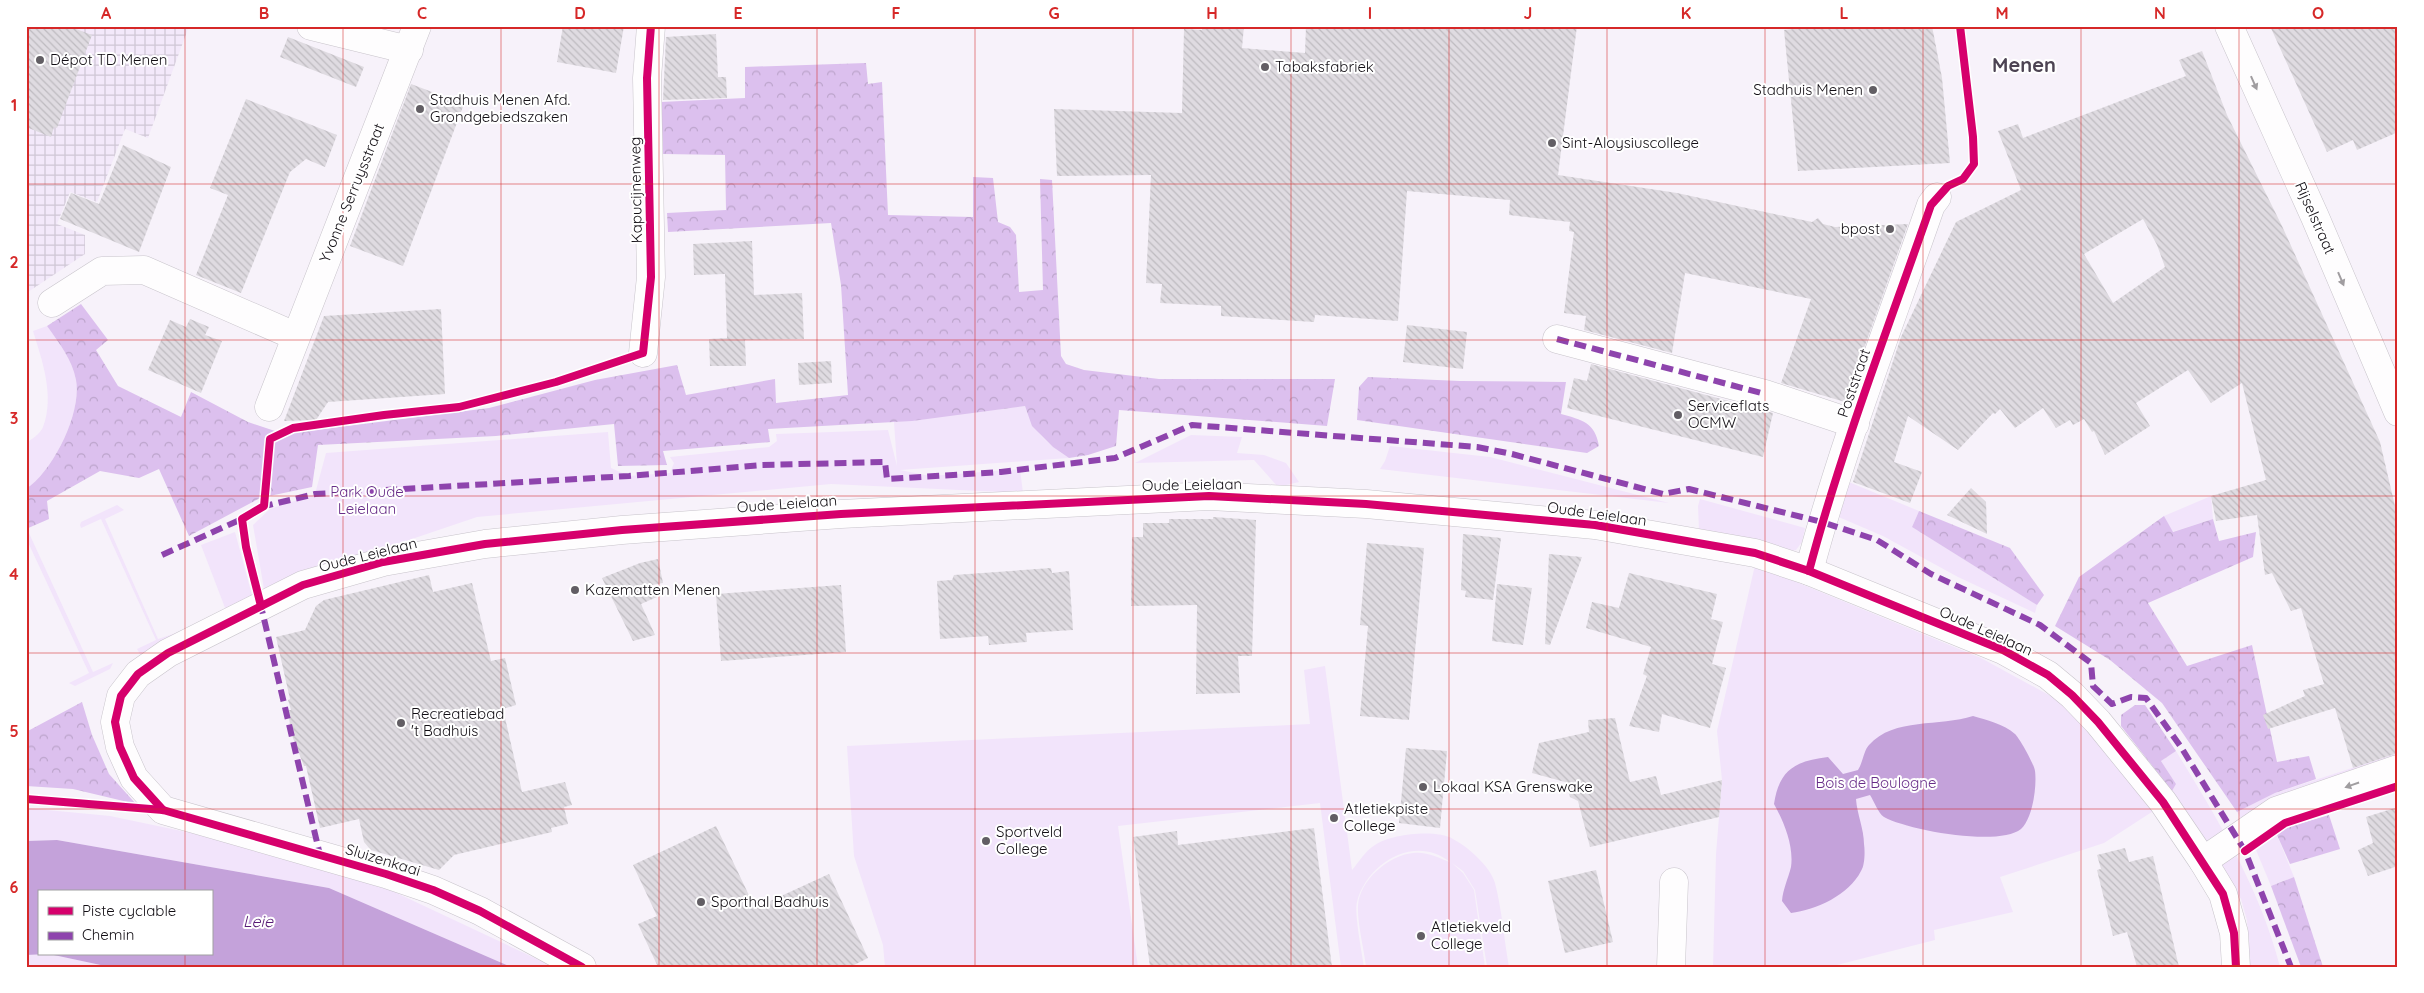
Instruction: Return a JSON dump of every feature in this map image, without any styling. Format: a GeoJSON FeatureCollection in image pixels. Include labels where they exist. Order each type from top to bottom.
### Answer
{"type":"FeatureCollection","features":[{"type":"Feature","properties":{"kind":"street","name":"Yvonne Serruysstraat"},"geometry":{"type":"LineString","coordinates":[[269,407],[295,336],[413,38],[310,26]]}},
{"type":"Feature","properties":{"kind":"street","name":"Kapucijnenweg"},"geometry":{"type":"LineString","coordinates":[[643,353],[651,277],[647,78],[652,26]]}},
{"type":"Feature","properties":{"kind":"street","name":"Rijselstraat"},"geometry":{"type":"LineString","coordinates":[[2229,26],[2315,217],[2398,412]]}},
{"type":"Feature","properties":{"kind":"street","name":"Poststraat"},"geometry":{"type":"LineString","coordinates":[[1809,571],[1822,522],[1854,424],[1934,201]]}},
{"type":"Feature","properties":{"kind":"street"},"geometry":{"type":"LineString","coordinates":[[52,303],[102,271],[144,270],[295,336]]}},
{"type":"Feature","properties":{"kind":"street","name":"Poststraat"},"geometry":{"type":"LineString","coordinates":[[1557,339],[1765,394],[1854,424]]}},
{"type":"Feature","properties":{"kind":"street","name":"Oude Leielaan"},"geometry":{"type":"LineString","coordinates":[[162,810],[134,778],[120,747],[115,722],[121,696],[138,674],[168,653],[303,585],[383,562],[485,544],[622,530],[841,514],[1209,496],[1366,504],[1595,525],[1755,553],[1809,571],[2003,650],[2048,676],[2072,695],[2098,722],[2163,802],[2223,894],[2234,933],[2236,967]]}},
{"type":"Feature","properties":{"kind":"street"},"geometry":{"type":"LineString","coordinates":[[2203,861],[2276,811],[2398,769]]}},
{"type":"Feature","properties":{"kind":"street","name":"Sluizenkaai"},"geometry":{"type":"LineString","coordinates":[[162,810],[386,874],[433,890],[480,911],[582,967]]}},
{"type":"Feature","properties":{"kind":"street"},"geometry":{"type":"LineString","coordinates":[[1671,967],[1674,882]]}},
{"type":"Feature","properties":{"kind":"shaded area"},"geometry":{"type":"Polygon","coordinates":[[[26,26],[189,26],[148,138],[125,129],[97,202],[70,192],[57,224],[85,235],[85,254],[28,292],[26,289],[26,26]]]}},
{"type":"Feature","properties":{"kind":"green space"},"geometry":{"type":"Polygon","coordinates":[[[866,63],[868,84],[882,82],[888,215],[973,217],[973,177],[993,178],[998,222],[1010,227],[1016,235],[1019,292],[1043,290],[1040,179],[1052,180],[1061,356],[1066,364],[1084,370],[1159,379],[1335,379],[1327,426],[1119,410],[1116,446],[1088,455],[1069,458],[1053,447],[1032,426],[1025,406],[912,421],[768,429],[770,442],[663,451],[667,465],[618,466],[614,424],[496,436],[318,445],[312,487],[260,498],[189,536],[159,469],[139,478],[100,471],[47,501],[49,519],[26,529],[26,489],[46,469],[63,440],[75,408],[77,393],[76,380],[71,365],[65,352],[47,326],[81,304],[108,340],[96,350],[118,386],[181,417],[191,392],[248,422],[284,434],[489,408],[595,380],[677,365],[686,395],[775,379],[776,403],[848,395],[841,285],[831,223],[668,232],[667,213],[726,210],[725,155],[663,154],[661,102],[745,98],[745,67],[866,63]]]}},
{"type":"Feature","properties":{"kind":"green space"},"geometry":{"type":"Polygon","coordinates":[[[47,326],[71,365],[76,380],[77,393],[75,408],[63,440],[46,469],[26,489],[26,443],[42,429],[48,403],[46,378],[33,331],[47,326]]]}},
{"type":"Feature","properties":{"kind":"green space"},"geometry":{"type":"Polygon","coordinates":[[[1368,377],[1460,381],[1566,382],[1561,414],[1581,420],[1591,427],[1599,446],[1587,453],[1357,420],[1359,387],[1368,377]]]}},
{"type":"Feature","properties":{"kind":"green space","name":"Park Oude Leielaan"},"geometry":{"type":"Polygon","coordinates":[[[1025,406],[1042,436],[1053,447],[1069,458],[900,470],[930,476],[1020,469],[1023,493],[831,484],[477,517],[264,589],[253,525],[270,509],[315,494],[326,453],[608,432],[611,468],[629,476],[670,473],[674,463],[670,457],[769,447],[777,441],[776,434],[888,430],[897,466],[894,422],[1025,406]]]}},
{"type":"Feature","properties":{"kind":"green space"},"geometry":{"type":"Polygon","coordinates":[[[1191,435],[1242,437],[1237,453],[1264,455],[1286,463],[1299,482],[1278,487],[1254,460],[1135,463],[1191,435]]]}},
{"type":"Feature","properties":{"kind":"green space"},"geometry":{"type":"Polygon","coordinates":[[[1390,446],[1490,457],[1669,503],[1380,469],[1390,446]]]}},
{"type":"Feature","properties":{"kind":"green space"},"geometry":{"type":"Polygon","coordinates":[[[1844,480],[1919,511],[1912,527],[2037,605],[2035,613],[1958,577],[1883,536],[1834,515],[1844,480]]]}},
{"type":"Feature","properties":{"kind":"green space"},"geometry":{"type":"Polygon","coordinates":[[[2211,496],[2213,519],[2172,532],[2164,516],[2211,496]]]}},
{"type":"Feature","properties":{"kind":"green space"},"geometry":{"type":"Polygon","coordinates":[[[1700,499],[1805,528],[1802,542],[1796,550],[1782,552],[1699,530],[1698,506],[1700,499]]]}},
{"type":"Feature","properties":{"kind":"green space"},"geometry":{"type":"Polygon","coordinates":[[[117,505],[124,510],[105,519],[158,639],[179,632],[179,636],[144,654],[140,654],[137,649],[156,640],[101,519],[81,528],[80,525],[81,522],[117,505]]]}},
{"type":"Feature","properties":{"kind":"green space"},"geometry":{"type":"Polygon","coordinates":[[[1919,511],[2010,548],[2044,595],[2037,605],[1912,527],[1919,511]]]}},
{"type":"Feature","properties":{"kind":"green space"},"geometry":{"type":"Polygon","coordinates":[[[2164,516],[2173,532],[2213,519],[2219,541],[2256,532],[2253,557],[2148,603],[2187,666],[2252,645],[2277,762],[2309,756],[2316,779],[2275,793],[2237,812],[2162,703],[2110,660],[2055,626],[2079,577],[2164,516]]]}},
{"type":"Feature","properties":{"kind":"green space"},"geometry":{"type":"Polygon","coordinates":[[[28,531],[93,672],[113,663],[110,669],[75,686],[69,683],[89,673],[26,538],[28,531]]]}},
{"type":"Feature","properties":{"kind":"green space"},"geometry":{"type":"Polygon","coordinates":[[[235,532],[253,599],[227,613],[201,545],[235,532]]]}},
{"type":"Feature","properties":{"kind":"green space","name":"Bois de Boulogne"},"geometry":{"type":"Polygon","coordinates":[[[1755,565],[1981,658],[2058,700],[2082,723],[2158,808],[2104,843],[2000,877],[2013,912],[1934,930],[1935,940],[1829,967],[1713,967],[1716,854],[1722,780],[1717,731],[1755,565]]]}},
{"type":"Feature","properties":{"kind":"green space","name":"Sportveld College"},"geometry":{"type":"Polygon","coordinates":[[[1325,666],[1352,870],[1371,847],[1392,838],[1414,834],[1436,834],[1459,842],[1483,864],[1495,883],[1509,967],[1487,967],[1475,890],[1463,871],[1452,863],[1463,873],[1474,890],[1485,967],[1366,967],[1358,912],[1360,896],[1364,887],[1377,870],[1395,858],[1404,855],[1423,853],[1450,862],[1436,854],[1422,851],[1408,852],[1394,857],[1382,865],[1371,875],[1362,888],[1356,907],[1364,967],[1341,967],[1320,803],[1118,826],[1138,967],[885,967],[883,945],[854,856],[847,746],[1310,724],[1304,670],[1325,666]]]}},
{"type":"Feature","properties":{"kind":"green space"},"geometry":{"type":"Polygon","coordinates":[[[82,702],[92,735],[109,774],[136,804],[73,789],[26,786],[26,732],[82,702]]]}},
{"type":"Feature","properties":{"kind":"green space"},"geometry":{"type":"Polygon","coordinates":[[[2135,705],[2145,705],[2176,751],[2161,761],[2176,784],[2172,791],[2121,726],[2121,715],[2135,705]]]}},
{"type":"Feature","properties":{"kind":"green space"},"geometry":{"type":"Polygon","coordinates":[[[2176,751],[2222,829],[2249,882],[2272,938],[2280,967],[2250,967],[2247,920],[2241,899],[2172,791],[2176,784],[2161,761],[2176,751]]]}},
{"type":"Feature","properties":{"kind":"green space"},"geometry":{"type":"Polygon","coordinates":[[[2398,753],[2398,759],[2243,822],[2237,812],[2275,793],[2398,753]]]}},
{"type":"Feature","properties":{"kind":"green space"},"geometry":{"type":"Polygon","coordinates":[[[26,808],[110,816],[215,838],[388,889],[554,967],[511,967],[329,888],[57,840],[26,841],[26,808]]]}},
{"type":"Feature","properties":{"kind":"green space"},"geometry":{"type":"Polygon","coordinates":[[[2329,815],[2340,849],[2290,864],[2277,835],[2288,827],[2329,815]]]}},
{"type":"Feature","properties":{"kind":"green space"},"geometry":{"type":"Polygon","coordinates":[[[2277,835],[2294,877],[2271,886],[2256,850],[2277,835]]]}},
{"type":"Feature","properties":{"kind":"green space"},"geometry":{"type":"Polygon","coordinates":[[[2294,877],[2323,967],[2301,967],[2271,886],[2294,877]]]}},
{"type":"Feature","properties":{"kind":"green space"},"geometry":{"type":"Polygon","coordinates":[[[26,955],[58,956],[110,967],[26,967],[26,955]]]}},
{"type":"Feature","properties":{"kind":"water"},"geometry":{"type":"Polygon","coordinates":[[[1973,716],[2000,725],[2015,734],[2032,763],[2035,771],[2035,793],[2029,817],[2021,829],[2010,834],[1994,837],[1953,835],[1912,827],[1884,817],[1870,795],[1856,799],[1865,854],[1861,871],[1856,880],[1831,900],[1811,909],[1791,913],[1782,901],[1791,867],[1790,843],[1785,826],[1774,804],[1780,783],[1790,769],[1806,761],[1828,757],[1843,774],[1858,770],[1869,745],[1879,736],[1891,730],[1904,726],[1973,716]]]}},
{"type":"Feature","properties":{"kind":"water","name":"Leie"},"geometry":{"type":"Polygon","coordinates":[[[57,840],[329,888],[511,967],[110,967],[58,956],[212,956],[212,890],[38,890],[38,954],[26,955],[26,841],[57,840]]]}},
{"type":"Feature","properties":{"kind":"building"},"geometry":{"type":"Polygon","coordinates":[[[26,26],[68,26],[92,35],[57,128],[54,127],[51,137],[26,127],[26,26]]]}},
{"type":"Feature","properties":{"kind":"building"},"geometry":{"type":"Polygon","coordinates":[[[563,26],[624,26],[616,73],[557,62],[563,26]]]}},
{"type":"Feature","properties":{"kind":"building"},"geometry":{"type":"Polygon","coordinates":[[[1202,26],[1244,26],[1242,48],[1305,53],[1306,26],[1577,26],[1558,175],[1677,193],[1812,222],[1818,218],[1823,224],[1835,227],[1908,224],[1845,402],[1781,383],[1811,299],[1685,273],[1672,353],[1584,330],[1586,316],[1564,313],[1574,232],[1569,231],[1570,222],[1509,215],[1510,200],[1407,191],[1398,321],[1315,315],[1314,322],[1221,316],[1221,306],[1160,303],[1162,284],[1146,283],[1151,175],[1057,176],[1054,109],[1182,113],[1184,29],[1202,30],[1202,26]]]}},
{"type":"Feature","properties":{"kind":"building"},"geometry":{"type":"Polygon","coordinates":[[[1823,26],[1932,26],[1942,78],[1950,163],[1798,171],[1784,30],[1823,26]]]}},
{"type":"Feature","properties":{"kind":"building"},"geometry":{"type":"Polygon","coordinates":[[[2270,26],[2398,26],[2398,132],[2357,150],[2353,140],[2327,152],[2270,26]]]}},
{"type":"Feature","properties":{"kind":"building"},"geometry":{"type":"Polygon","coordinates":[[[716,34],[718,77],[726,77],[727,98],[663,100],[666,37],[716,34]]]}},
{"type":"Feature","properties":{"kind":"building"},"geometry":{"type":"Polygon","coordinates":[[[288,37],[364,67],[356,87],[280,57],[288,37]]]}},
{"type":"Feature","properties":{"kind":"building"},"geometry":{"type":"Polygon","coordinates":[[[2202,51],[2227,115],[2282,226],[2380,442],[2398,519],[2398,753],[2353,768],[2335,708],[2268,729],[2263,715],[2305,696],[2303,690],[2324,684],[2301,608],[2291,611],[2272,573],[2265,575],[2257,515],[2216,521],[2211,496],[2266,480],[2242,383],[2211,403],[2188,370],[2136,403],[2150,426],[2105,455],[2094,431],[2092,432],[2084,419],[2073,425],[2070,420],[2056,428],[2043,408],[2015,428],[2000,409],[1995,414],[1993,413],[1958,450],[1908,416],[1894,462],[1922,472],[1910,503],[1853,482],[1901,337],[1956,222],[2021,190],[1998,131],[2018,124],[2023,138],[2186,76],[2179,60],[2202,51]],[[2143,219],[2084,254],[2113,303],[2165,267],[2157,245],[2143,219]]]}},
{"type":"Feature","properties":{"kind":"building"},"geometry":{"type":"Polygon","coordinates":[[[411,84],[464,104],[403,266],[350,246],[411,84]]]}},
{"type":"Feature","properties":{"kind":"building"},"geometry":{"type":"Polygon","coordinates":[[[246,99],[337,135],[325,167],[306,159],[290,172],[241,293],[196,275],[228,195],[210,188],[246,99]]]}},
{"type":"Feature","properties":{"kind":"building"},"geometry":{"type":"Polygon","coordinates":[[[123,145],[171,167],[139,252],[60,219],[71,193],[99,204],[123,145]]]}},
{"type":"Feature","properties":{"kind":"building"},"geometry":{"type":"Polygon","coordinates":[[[752,241],[754,295],[802,293],[804,339],[745,340],[746,366],[710,366],[709,339],[727,338],[725,274],[694,275],[693,244],[752,241]]]}},
{"type":"Feature","properties":{"kind":"building"},"geometry":{"type":"Polygon","coordinates":[[[441,309],[445,394],[328,402],[316,420],[284,421],[324,316],[441,309]]]}},
{"type":"Feature","properties":{"kind":"building"},"geometry":{"type":"Polygon","coordinates":[[[190,319],[209,327],[205,335],[222,341],[201,393],[148,370],[170,320],[186,327],[190,319]]]}},
{"type":"Feature","properties":{"kind":"building"},"geometry":{"type":"Polygon","coordinates":[[[1407,325],[1467,332],[1463,369],[1403,362],[1407,325]]]}},
{"type":"Feature","properties":{"kind":"building"},"geometry":{"type":"Polygon","coordinates":[[[831,361],[832,383],[799,385],[798,363],[831,361]]]}},
{"type":"Feature","properties":{"kind":"building","name":"Serviceflats OCMW"},"geometry":{"type":"Polygon","coordinates":[[[1591,364],[1773,413],[1763,457],[1567,408],[1574,378],[1587,381],[1591,364]]]}},
{"type":"Feature","properties":{"kind":"building"},"geometry":{"type":"Polygon","coordinates":[[[1971,488],[1986,502],[1987,534],[1947,515],[1971,488]]]}},
{"type":"Feature","properties":{"kind":"building"},"geometry":{"type":"Polygon","coordinates":[[[1213,517],[1256,520],[1252,656],[1238,656],[1240,693],[1196,694],[1197,605],[1131,606],[1132,537],[1143,537],[1143,523],[1169,523],[1169,519],[1213,519],[1213,517]]]}},
{"type":"Feature","properties":{"kind":"building"},"geometry":{"type":"Polygon","coordinates":[[[1463,534],[1501,538],[1493,600],[1465,597],[1466,591],[1461,590],[1463,534]]]}},
{"type":"Feature","properties":{"kind":"building"},"geometry":{"type":"Polygon","coordinates":[[[1367,543],[1424,548],[1409,720],[1360,716],[1368,626],[1360,625],[1367,543]]]}},
{"type":"Feature","properties":{"kind":"building"},"geometry":{"type":"Polygon","coordinates":[[[1549,554],[1582,557],[1550,645],[1545,644],[1549,554]]]}},
{"type":"Feature","properties":{"kind":"building"},"geometry":{"type":"Polygon","coordinates":[[[658,559],[663,583],[652,585],[657,597],[641,604],[655,635],[633,641],[602,578],[640,563],[658,559]]]}},
{"type":"Feature","properties":{"kind":"building"},"geometry":{"type":"Polygon","coordinates":[[[1051,568],[1052,573],[1069,571],[1073,630],[1026,633],[1027,642],[989,645],[988,636],[940,639],[937,581],[952,580],[954,575],[1051,568]]]}},
{"type":"Feature","properties":{"kind":"building"},"geometry":{"type":"Polygon","coordinates":[[[1629,573],[1717,594],[1711,619],[1723,622],[1712,664],[1726,668],[1710,728],[1662,714],[1659,732],[1629,726],[1647,676],[1643,674],[1651,647],[1586,628],[1592,602],[1619,608],[1629,573]]]}},
{"type":"Feature","properties":{"kind":"building","name":"Recreatiebad 't Badhuis"},"geometry":{"type":"Polygon","coordinates":[[[429,575],[433,592],[472,583],[491,661],[505,658],[516,705],[503,709],[522,792],[565,782],[572,805],[564,807],[568,824],[551,828],[552,832],[454,855],[439,870],[371,850],[364,842],[359,819],[320,828],[306,766],[304,766],[291,733],[288,710],[291,710],[288,700],[290,699],[276,637],[305,630],[316,606],[324,600],[429,575]]]}},
{"type":"Feature","properties":{"kind":"building"},"geometry":{"type":"Polygon","coordinates":[[[1497,584],[1532,588],[1523,645],[1492,641],[1497,584]]]}},
{"type":"Feature","properties":{"kind":"building"},"geometry":{"type":"Polygon","coordinates":[[[841,585],[846,652],[721,661],[716,594],[841,585]]]}},
{"type":"Feature","properties":{"kind":"building"},"geometry":{"type":"Polygon","coordinates":[[[1615,718],[1630,782],[1656,776],[1661,795],[1722,780],[1719,817],[1590,847],[1578,801],[1570,797],[1565,782],[1532,773],[1539,743],[1589,732],[1588,720],[1615,718]]]}},
{"type":"Feature","properties":{"kind":"building","name":"Lokaal KSA Grenswake"},"geometry":{"type":"Polygon","coordinates":[[[1406,748],[1447,751],[1440,828],[1399,823],[1406,748]]]}},
{"type":"Feature","properties":{"kind":"building"},"geometry":{"type":"Polygon","coordinates":[[[2398,807],[2398,866],[2368,876],[2358,850],[2373,843],[2366,817],[2398,807]]]}},
{"type":"Feature","properties":{"kind":"building","name":"Sporthal Badhuis"},"geometry":{"type":"Polygon","coordinates":[[[716,826],[755,908],[829,874],[868,958],[850,967],[658,967],[638,924],[657,916],[633,865],[716,826]]]}},
{"type":"Feature","properties":{"kind":"building"},"geometry":{"type":"Polygon","coordinates":[[[1314,828],[1332,967],[1150,967],[1133,837],[1177,831],[1178,845],[1314,828]]]}},
{"type":"Feature","properties":{"kind":"building"},"geometry":{"type":"Polygon","coordinates":[[[2125,848],[2129,862],[2153,856],[2179,967],[2137,967],[2127,932],[2113,936],[2097,870],[2101,869],[2097,855],[2125,848]]]}},
{"type":"Feature","properties":{"kind":"building"},"geometry":{"type":"Polygon","coordinates":[[[1596,870],[1613,942],[1565,953],[1548,881],[1596,870]]]}},
{"type":"Feature","properties":{"kind":"marked path"},"geometry":{"type":"LineString","coordinates":[[1557,339],[1765,394]]}},
{"type":"Feature","properties":{"kind":"marked path"},"geometry":{"type":"LineString","coordinates":[[261,507],[315,494],[629,476],[762,465],[885,462],[887,479],[1001,472],[1115,458],[1192,425],[1477,447],[1512,454],[1663,494],[1689,489],[1822,522],[1877,540],[1931,574],[2040,625],[2091,663],[2093,686],[2112,704],[2131,697],[2146,698],[2181,747],[2245,851],[2291,967]]}},
{"type":"Feature","properties":{"kind":"marked path"},"geometry":{"type":"LineString","coordinates":[[162,555],[244,518]]}},
{"type":"Feature","properties":{"kind":"marked path"},"geometry":{"type":"LineString","coordinates":[[260,602],[320,855]]}},
{"type":"Feature","properties":{"kind":"cycle path"},"geometry":{"type":"LineString","coordinates":[[261,606],[246,547],[242,519],[264,506],[270,439],[293,428],[459,407],[556,382],[643,353],[651,277],[647,78],[651,26]]}},
{"type":"Feature","properties":{"kind":"cycle path"},"geometry":{"type":"LineString","coordinates":[[1809,571],[1851,433],[1931,205],[1948,186],[1963,179],[1974,164],[1973,137],[1960,26]]}},
{"type":"Feature","properties":{"kind":"cycle path"},"geometry":{"type":"LineString","coordinates":[[163,810],[134,778],[120,747],[115,722],[121,696],[138,674],[168,653],[303,585],[383,562],[485,544],[622,530],[841,514],[1209,496],[1366,504],[1595,525],[1755,553],[1809,571],[2003,650],[2048,675],[2072,695],[2098,722],[2163,802],[2223,894],[2234,933],[2236,967]]}},
{"type":"Feature","properties":{"kind":"cycle path"},"geometry":{"type":"LineString","coordinates":[[2245,851],[2285,823],[2398,786]]}},
{"type":"Feature","properties":{"kind":"cycle path"},"geometry":{"type":"LineString","coordinates":[[26,799],[163,810],[386,874],[433,890],[480,911],[582,967]]}},
{"type":"Feature","properties":{"kind":"place","name":"Dépot TD Menen"},"geometry":{"type":"Point","coordinates":[40,60]}},
{"type":"Feature","properties":{"kind":"place","name":"Tabaksfabriek"},"geometry":{"type":"Point","coordinates":[1265,67]}},
{"type":"Feature","properties":{"kind":"place","name":"Stadhuis Menen"},"geometry":{"type":"Point","coordinates":[1873,90]}},
{"type":"Feature","properties":{"kind":"place","name":"Stadhuis Menen Afd. Grondgebiedszaken"},"geometry":{"type":"Point","coordinates":[420,109]}},
{"type":"Feature","properties":{"kind":"place","name":"Sint-Aloysiuscollege"},"geometry":{"type":"Point","coordinates":[1552,143]}},
{"type":"Feature","properties":{"kind":"place","name":"bpost"},"geometry":{"type":"Point","coordinates":[1890,229]}},
{"type":"Feature","properties":{"kind":"place","name":"Serviceflats OCMW"},"geometry":{"type":"Point","coordinates":[1678,415]}},
{"type":"Feature","properties":{"kind":"place","name":"Kazematten Menen"},"geometry":{"type":"Point","coordinates":[575,590]}},
{"type":"Feature","properties":{"kind":"place","name":"Recreatiebad 't Badhuis"},"geometry":{"type":"Point","coordinates":[401,723]}},
{"type":"Feature","properties":{"kind":"place","name":"Lokaal KSA Grenswake"},"geometry":{"type":"Point","coordinates":[1423,787]}},
{"type":"Feature","properties":{"kind":"place","name":"Atletiekpiste College"},"geometry":{"type":"Point","coordinates":[1334,818]}},
{"type":"Feature","properties":{"kind":"place","name":"Sportveld College"},"geometry":{"type":"Point","coordinates":[986,841]}},
{"type":"Feature","properties":{"kind":"place","name":"Sporthal Badhuis"},"geometry":{"type":"Point","coordinates":[701,902]}},
{"type":"Feature","properties":{"kind":"place","name":"Atletiekveld College"},"geometry":{"type":"Point","coordinates":[1421,936]}},
{"type":"Feature","properties":{"kind":"district","name":"Menen"},"geometry":{"type":"Point","coordinates":[2024,65]}}]}
